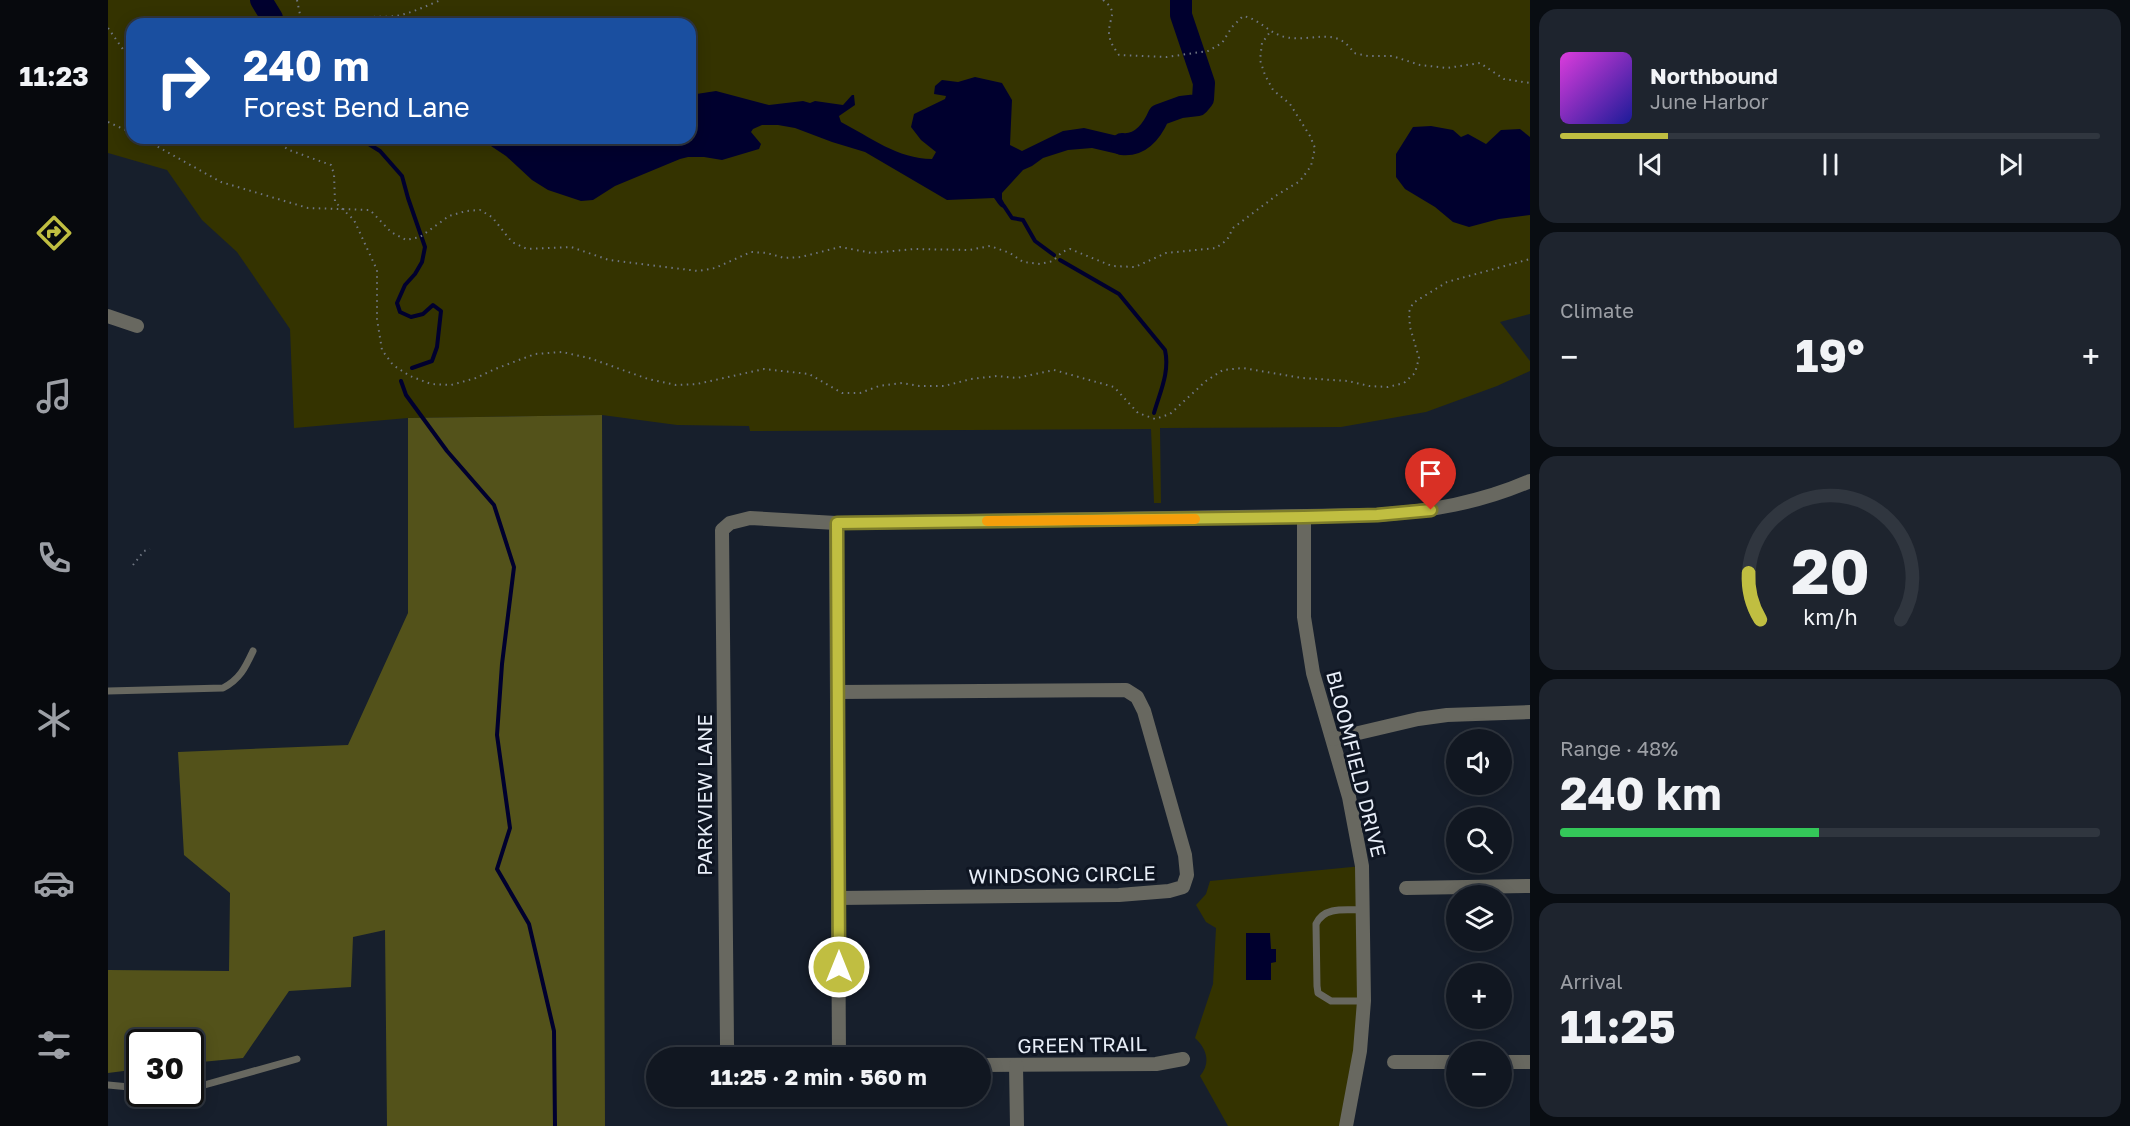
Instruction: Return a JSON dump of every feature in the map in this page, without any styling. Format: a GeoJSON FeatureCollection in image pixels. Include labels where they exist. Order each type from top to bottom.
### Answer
{"type":"FeatureCollection","features":[{"type":"Feature","properties":{"kind":"street"},"geometry":{"type":"LineString","coordinates":[[108,316],[137,326]]}},
{"type":"Feature","properties":{"kind":"street"},"geometry":{"type":"LineString","coordinates":[[839,1047],[837,523],[1386,514],[1449,507],[1475,501],[1530,481]]}},
{"type":"Feature","properties":{"kind":"street","name":"BLOOMFIELD DRIVE"},"geometry":{"type":"LineString","coordinates":[[1304,517],[1304,616],[1313,673],[1333,739],[1357,836],[1362,866],[1364,1001],[1360,1051],[1346,1126]]}},
{"type":"Feature","properties":{"kind":"street","name":"PARKVIEW LANE"},"geometry":{"type":"LineString","coordinates":[[728,1047],[722,530],[730,523],[750,518],[837,523]]}},
{"type":"Feature","properties":{"kind":"street","name":"WINDSONG CIRCLE"},"geometry":{"type":"LineString","coordinates":[[838,692],[1126,690],[1137,697],[1144,711],[1182,845],[1187,875],[1183,887],[1169,891],[1119,895],[839,898]]}},
{"type":"Feature","properties":{"kind":"street"},"geometry":{"type":"LineString","coordinates":[[1333,739],[1418,718],[1530,712]]}},
{"type":"Feature","properties":{"kind":"street"},"geometry":{"type":"LineString","coordinates":[[1406,888],[1530,886]]}},
{"type":"Feature","properties":{"kind":"street","name":"GREEN TRAIL"},"geometry":{"type":"LineString","coordinates":[[991,1065],[1156,1064],[1184,1059]]}},
{"type":"Feature","properties":{"kind":"street"},"geometry":{"type":"LineString","coordinates":[[1394,1062],[1446,1062]]}},
{"type":"Feature","properties":{"kind":"street"},"geometry":{"type":"LineString","coordinates":[[1512,1062],[1530,1062]]}},
{"type":"Feature","properties":{"kind":"street"},"geometry":{"type":"LineString","coordinates":[[1016,1065],[1017,1126]]}},
{"type":"Feature","properties":{"kind":"lane"},"geometry":{"type":"LineString","coordinates":[[108,691],[223,688],[244,671],[253,651]]}},
{"type":"Feature","properties":{"kind":"lane"},"geometry":{"type":"LineString","coordinates":[[1364,910],[1324,912],[1316,924],[1316,934],[1318,993],[1331,1001],[1364,1001]]}},
{"type":"Feature","properties":{"kind":"lane"},"geometry":{"type":"LineString","coordinates":[[204,1085],[297,1059]]}},
{"type":"Feature","properties":{"kind":"lane"},"geometry":{"type":"LineString","coordinates":[[108,1085],[126,1087]]}},
{"type":"Feature","properties":{"kind":"path"},"geometry":{"type":"LineString","coordinates":[[297,0],[301,18]]}},
{"type":"Feature","properties":{"kind":"path"},"geometry":{"type":"LineString","coordinates":[[365,18],[395,16],[415,11],[441,0]]}},
{"type":"Feature","properties":{"kind":"path"},"geometry":{"type":"LineString","coordinates":[[1103,0],[1110,5],[1113,16],[1109,32],[1112,45],[1119,55],[1167,57],[1208,51],[1222,43],[1232,27],[1243,16],[1253,17],[1270,32],[1286,37],[1334,36],[1347,42],[1354,53],[1368,56],[1392,56],[1420,65],[1447,68],[1480,63],[1504,79],[1530,83]]}},
{"type":"Feature","properties":{"kind":"path"},"geometry":{"type":"LineString","coordinates":[[108,28],[126,55]]}},
{"type":"Feature","properties":{"kind":"path"},"geometry":{"type":"LineString","coordinates":[[152,144],[221,182],[261,195],[308,208],[370,210],[391,232],[406,240],[420,237],[449,216],[480,210],[492,217],[512,242],[527,249],[571,246],[609,260],[698,271],[715,268],[751,252],[768,253],[784,258],[801,257],[840,248],[872,253],[914,249],[969,250],[990,246],[1010,253],[1023,262],[1040,264],[1053,261],[1062,252],[1070,249],[1112,266],[1135,267],[1166,253],[1216,248],[1227,240],[1233,228],[1300,181],[1311,166],[1315,148],[1310,136],[1290,104],[1273,90],[1262,67],[1260,60],[1262,43],[1270,32]]}},
{"type":"Feature","properties":{"kind":"path"},"geometry":{"type":"LineString","coordinates":[[108,122],[126,130]]}},
{"type":"Feature","properties":{"kind":"path"},"geometry":{"type":"LineString","coordinates":[[280,144],[289,150],[331,165],[334,174],[335,202],[354,220],[377,270],[377,319],[382,350],[393,365],[410,376],[431,384],[451,385],[476,378],[535,354],[562,352],[590,358],[648,379],[676,385],[697,384],[764,369],[809,374],[842,393],[860,393],[879,386],[902,383],[944,386],[997,376],[1017,378],[1054,370],[1114,387],[1138,413],[1155,419],[1170,414],[1206,381],[1222,370],[1243,368],[1302,378],[1348,381],[1388,387],[1404,383],[1415,373],[1419,358],[1409,312],[1413,303],[1447,282],[1530,259]]}},
{"type":"Feature","properties":{"kind":"path"},"geometry":{"type":"LineString","coordinates":[[133,565],[144,550],[150,549]]}},
{"type":"Feature","properties":{"kind":"shaded area"},"geometry":{"type":"Polygon","coordinates":[[[108,0],[1530,0],[1530,314],[1500,322],[1530,361],[1530,371],[1497,386],[1426,412],[1341,427],[1160,428],[1161,503],[1154,503],[1151,429],[750,431],[749,426],[677,425],[602,415],[408,418],[294,428],[290,329],[237,252],[202,220],[167,170],[108,153],[108,0]]]}},
{"type":"Feature","properties":{"kind":"shaded area"},"geometry":{"type":"Polygon","coordinates":[[[602,415],[605,1126],[387,1126],[385,930],[353,937],[351,987],[289,991],[243,1058],[204,1062],[204,1029],[126,1029],[126,1071],[108,1073],[108,970],[229,971],[230,893],[184,855],[178,752],[348,745],[408,613],[408,418],[602,415]]]}},
{"type":"Feature","properties":{"kind":"shaded area"},"geometry":{"type":"Polygon","coordinates":[[[1362,866],[1365,943],[1346,1126],[1228,1126],[1200,1076],[1206,1066],[1206,1056],[1195,1038],[1213,984],[1216,928],[1206,922],[1196,905],[1206,894],[1210,881],[1362,866]]]}},
{"type":"Feature","properties":{"kind":"water"},"geometry":{"type":"Polygon","coordinates":[[[975,77],[1002,83],[1012,100],[1010,145],[1022,151],[1063,131],[1084,128],[1122,137],[1138,132],[1149,134],[1150,144],[1136,153],[1122,155],[1092,148],[1068,150],[1043,158],[1023,170],[1002,193],[1002,199],[1007,208],[1003,208],[994,198],[947,200],[865,152],[795,128],[778,125],[762,125],[753,129],[751,132],[761,144],[759,149],[722,160],[704,157],[680,159],[615,186],[593,200],[581,201],[548,190],[532,180],[506,156],[486,144],[696,144],[696,94],[716,91],[769,105],[815,101],[843,105],[854,95],[855,105],[839,116],[841,122],[896,151],[932,159],[936,152],[921,140],[911,127],[914,114],[945,99],[946,96],[934,94],[935,86],[942,80],[958,82],[975,77]]]}},
{"type":"Feature","properties":{"kind":"water"},"geometry":{"type":"Polygon","coordinates":[[[1431,126],[1453,130],[1461,137],[1468,134],[1486,144],[1501,130],[1520,129],[1530,137],[1530,215],[1499,219],[1469,227],[1453,222],[1435,207],[1405,189],[1396,177],[1396,154],[1413,127],[1431,126]]]}},
{"type":"Feature","properties":{"kind":"water"},"geometry":{"type":"Polygon","coordinates":[[[1246,933],[1270,933],[1271,949],[1276,949],[1276,962],[1271,963],[1271,980],[1246,980],[1246,933]]]}},
{"type":"Feature","properties":{"kind":"waterway"},"geometry":{"type":"LineString","coordinates":[[261,0],[272,18]]}},
{"type":"Feature","properties":{"kind":"waterway"},"geometry":{"type":"LineString","coordinates":[[1122,144],[1135,143],[1140,140],[1153,127],[1159,115],[1181,107],[1198,105],[1203,99],[1204,83],[1181,15],[1181,0]]}},
{"type":"Feature","properties":{"kind":"waterway"},"geometry":{"type":"LineString","coordinates":[[369,144],[380,151],[402,176],[425,247],[422,262],[405,285],[397,303],[400,312],[411,317],[423,314],[433,305],[441,311],[437,347],[432,361],[412,368]]}},
{"type":"Feature","properties":{"kind":"waterway"},"geometry":{"type":"LineString","coordinates":[[1004,206],[1012,218],[1023,220],[1035,241],[1054,255]]}},
{"type":"Feature","properties":{"kind":"waterway"},"geometry":{"type":"LineString","coordinates":[[1060,260],[1119,294],[1165,350],[1165,374],[1154,413]]}},
{"type":"Feature","properties":{"kind":"waterway"},"geometry":{"type":"LineString","coordinates":[[401,381],[406,395],[447,451],[494,505],[514,567],[502,664],[497,735],[510,828],[497,869],[529,924],[554,1031],[555,1126]]}},
{"type":"Feature","properties":{"kind":"slow traffic"},"geometry":{"type":"LineString","coordinates":[[987,521],[1195,519]]}},
{"type":"Feature","properties":{"kind":"route"},"geometry":{"type":"LineString","coordinates":[[839,967],[837,523],[1304,517],[1377,515],[1431,510]]}}]}
